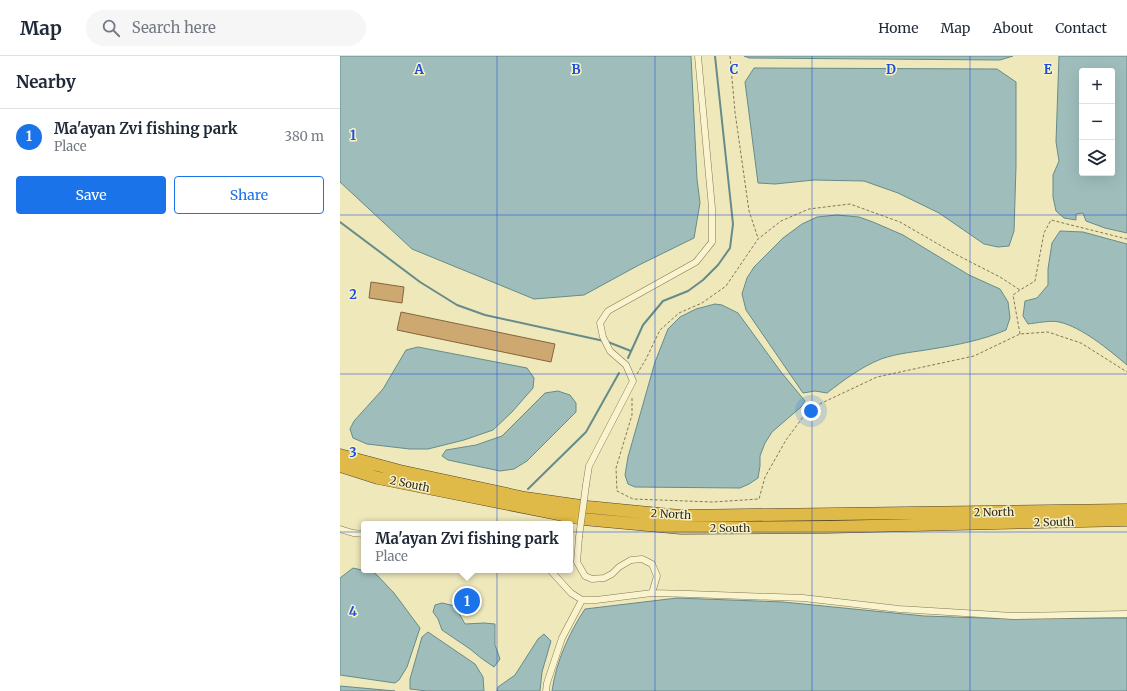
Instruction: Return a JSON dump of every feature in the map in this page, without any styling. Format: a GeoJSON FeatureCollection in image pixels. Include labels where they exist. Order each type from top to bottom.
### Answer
{"type":"FeatureCollection","features":[{"type":"Feature","properties":{"kind":"highway","name":"2 North"},"geometry":{"type":"LineString","coordinates":[[340,455],[400,471],[525,498],[588,507],[680,516],[1127,510]]}},
{"type":"Feature","properties":{"kind":"highway","name":"2 South"},"geometry":{"type":"LineString","coordinates":[[340,466],[378,478],[576,518],[681,528],[829,527],[1127,520]]}},
{"type":"Feature","properties":{"kind":"street"},"geometry":{"type":"LineString","coordinates":[[652,594],[657,576],[652,564],[642,559],[631,560],[604,578],[592,579],[585,576],[577,562],[579,536],[589,466],[633,381],[626,365],[610,351],[603,337],[600,323],[608,311],[696,262],[712,242],[712,208],[698,56]]}},
{"type":"Feature","properties":{"kind":"street"},"geometry":{"type":"LineString","coordinates":[[340,529],[361,534]]}},
{"type":"Feature","properties":{"kind":"street"},"geometry":{"type":"LineString","coordinates":[[553,573],[571,593],[582,600],[652,594],[803,598],[899,609],[1013,616],[1127,614]]}},
{"type":"Feature","properties":{"kind":"street"},"geometry":{"type":"LineString","coordinates":[[546,691],[547,683],[562,638],[582,600]]}},
{"type":"Feature","properties":{"kind":"path"},"geometry":{"type":"LineString","coordinates":[[730,56],[735,112],[749,211],[758,239]]}},
{"type":"Feature","properties":{"kind":"path"},"geometry":{"type":"LineString","coordinates":[[1020,290],[1000,277],[957,255],[900,222],[850,204],[809,209],[781,221],[758,239],[726,286],[702,303],[679,313],[660,330],[633,381],[632,416],[616,468],[617,491],[633,499],[713,502],[758,499],[765,478],[786,440],[809,409],[877,377],[974,356],[1020,334],[1048,332],[1081,343],[1127,372]]}},
{"type":"Feature","properties":{"kind":"path"},"geometry":{"type":"LineString","coordinates":[[1020,334],[1013,295],[1035,281],[1044,233],[1051,220],[1127,239]]}},
{"type":"Feature","properties":{"kind":"water"},"geometry":{"type":"Polygon","coordinates":[[[340,56],[691,56],[697,179],[700,203],[694,238],[639,265],[584,295],[534,299],[412,249],[340,182],[340,56]]]}},
{"type":"Feature","properties":{"kind":"water"},"geometry":{"type":"Polygon","coordinates":[[[744,56],[1013,56],[1000,60],[749,58],[744,56]]]}},
{"type":"Feature","properties":{"kind":"water"},"geometry":{"type":"Polygon","coordinates":[[[1059,56],[1127,56],[1127,233],[1105,228],[1086,221],[1083,213],[1076,214],[1076,220],[1064,218],[1056,211],[1053,197],[1053,175],[1059,161],[1056,142],[1059,56]]]}},
{"type":"Feature","properties":{"kind":"water"},"geometry":{"type":"Polygon","coordinates":[[[754,68],[997,69],[1016,82],[1014,231],[1009,246],[998,247],[984,244],[939,213],[898,193],[864,181],[814,180],[775,184],[758,183],[745,82],[754,68]]]}},
{"type":"Feature","properties":{"kind":"water"},"geometry":{"type":"Polygon","coordinates":[[[837,215],[859,217],[903,235],[969,275],[1000,289],[1008,302],[1010,318],[1006,330],[970,342],[887,357],[860,370],[827,393],[815,391],[803,393],[746,310],[742,294],[747,278],[754,267],[783,238],[802,224],[817,217],[837,215]]]}},
{"type":"Feature","properties":{"kind":"water"},"geometry":{"type":"Polygon","coordinates":[[[1060,231],[1083,232],[1127,244],[1127,365],[1095,340],[1077,329],[1056,321],[1028,324],[1023,316],[1025,301],[1037,298],[1048,285],[1048,269],[1052,243],[1060,231]]]}},
{"type":"Feature","properties":{"kind":"water"},"geometry":{"type":"Polygon","coordinates":[[[715,304],[722,305],[738,313],[781,372],[805,401],[801,407],[772,432],[765,443],[760,456],[758,478],[749,484],[740,488],[635,487],[628,484],[625,475],[628,457],[655,362],[668,329],[680,317],[696,309],[715,304]]]}},
{"type":"Feature","properties":{"kind":"water"},"geometry":{"type":"Polygon","coordinates":[[[418,347],[527,368],[534,378],[533,388],[512,412],[493,430],[464,440],[428,449],[410,449],[367,444],[353,438],[350,429],[354,421],[383,389],[406,350],[418,347]]]}},
{"type":"Feature","properties":{"kind":"water"},"geometry":{"type":"Polygon","coordinates":[[[558,391],[570,395],[576,403],[576,412],[527,461],[514,469],[500,471],[448,460],[442,456],[446,450],[476,445],[502,436],[545,393],[558,391]]]}},
{"type":"Feature","properties":{"kind":"water"},"geometry":{"type":"Polygon","coordinates":[[[353,568],[361,570],[361,573],[375,573],[394,593],[420,628],[407,667],[399,680],[395,683],[340,675],[340,578],[353,568]]]}},
{"type":"Feature","properties":{"kind":"water"},"geometry":{"type":"Polygon","coordinates":[[[677,598],[783,602],[924,616],[1013,619],[1127,618],[1127,691],[552,691],[564,648],[585,609],[677,598]]]}},
{"type":"Feature","properties":{"kind":"water"},"geometry":{"type":"Polygon","coordinates":[[[442,603],[455,606],[465,624],[495,624],[495,645],[500,659],[494,667],[442,630],[438,619],[433,612],[435,605],[442,603]]]}},
{"type":"Feature","properties":{"kind":"water"},"geometry":{"type":"Polygon","coordinates":[[[428,632],[475,664],[483,677],[484,691],[427,691],[410,689],[410,679],[422,637],[428,632]]]}},
{"type":"Feature","properties":{"kind":"water"},"geometry":{"type":"Polygon","coordinates":[[[544,634],[551,641],[542,672],[540,691],[497,691],[498,687],[515,675],[538,639],[544,634]]]}},
{"type":"Feature","properties":{"kind":"water"},"geometry":{"type":"Polygon","coordinates":[[[340,686],[395,691],[340,691],[340,686]]]}},
{"type":"Feature","properties":{"kind":"building"},"geometry":{"type":"Polygon","coordinates":[[[371,282],[404,287],[402,303],[369,298],[371,282]]]}},
{"type":"Feature","properties":{"kind":"building"},"geometry":{"type":"Polygon","coordinates":[[[401,312],[555,344],[551,362],[397,330],[401,312]]]}},
{"type":"Feature","properties":{"kind":"waterway"},"geometry":{"type":"LineString","coordinates":[[628,358],[643,325],[663,301],[688,291],[703,280],[718,265],[730,248],[733,224],[715,56]]}},
{"type":"Feature","properties":{"kind":"waterway"},"geometry":{"type":"LineString","coordinates":[[340,222],[420,282],[457,305],[485,315],[604,341]]}},
{"type":"Feature","properties":{"kind":"waterway"},"geometry":{"type":"LineString","coordinates":[[608,342],[631,351]]}},
{"type":"Feature","properties":{"kind":"waterway"},"geometry":{"type":"LineString","coordinates":[[528,489],[586,432],[619,373]]}},
{"type":"Feature","properties":{"kind":"place","name":"Ma'ayan Zvi fishing park"},"geometry":{"type":"Point","coordinates":[467,601]}}]}
